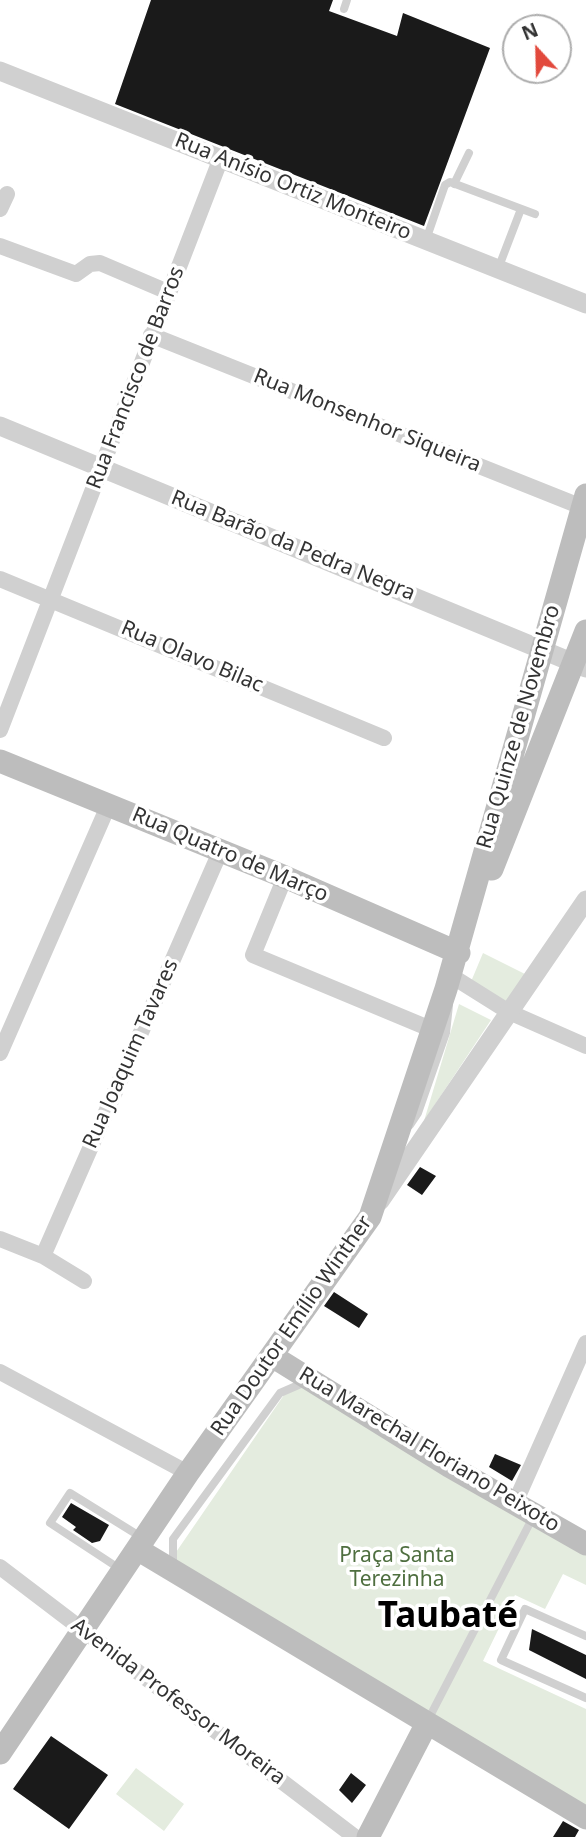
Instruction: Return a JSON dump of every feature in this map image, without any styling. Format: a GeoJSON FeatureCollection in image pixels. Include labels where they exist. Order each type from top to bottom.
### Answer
{"type":"FeatureCollection","features":[{"type":"Feature","properties":{"kind":"main road","name":"Rua Quinze de Novembro"},"geometry":{"type":"LineString","coordinates":[[370,1217],[433,1030],[584,501]]}},
{"type":"Feature","properties":{"kind":"main road"},"geometry":{"type":"LineString","coordinates":[[452,966],[563,685],[580,665],[586,631]]}},
{"type":"Feature","properties":{"kind":"main road"},"geometry":{"type":"LineString","coordinates":[[536,673],[543,670],[556,674],[563,685]]}},
{"type":"Feature","properties":{"kind":"main road","name":"Rua Quatro de Março"},"geometry":{"type":"LineString","coordinates":[[0,761],[285,877],[452,966]]}},
{"type":"Feature","properties":{"kind":"main road","name":"Rua Doutor Emílio Winther"},"geometry":{"type":"LineString","coordinates":[[0,1753],[188,1473],[370,1217]]}},
{"type":"Feature","properties":{"kind":"main road","name":"Rua Marechal Floriano Peixoto"},"geometry":{"type":"LineString","coordinates":[[272,1356],[318,1382],[449,1466],[586,1544]]}},
{"type":"Feature","properties":{"kind":"main road"},"geometry":{"type":"LineString","coordinates":[[141,1544],[176,1573],[426,1725],[586,1818]]}},
{"type":"Feature","properties":{"kind":"main road"},"geometry":{"type":"LineString","coordinates":[[368,1837],[426,1725]]}},
{"type":"Feature","properties":{"kind":"street","name":"Rua Anísio Ortiz Monteiro"},"geometry":{"type":"LineString","coordinates":[[0,71],[586,304]]}},
{"type":"Feature","properties":{"kind":"street","name":"Rua Francisco de Barros"},"geometry":{"type":"LineString","coordinates":[[0,730],[221,158]]}},
{"type":"Feature","properties":{"kind":"street"},"geometry":{"type":"LineString","coordinates":[[0,246],[76,274],[90,264],[100,263],[168,292]]}},
{"type":"Feature","properties":{"kind":"street","name":"Rua Monsenhor Siqueira"},"geometry":{"type":"LineString","coordinates":[[151,335],[584,501]]}},
{"type":"Feature","properties":{"kind":"street","name":"Rua Barão da Pedra Negra"},"geometry":{"type":"LineString","coordinates":[[0,426],[580,665]]}},
{"type":"Feature","properties":{"kind":"street","name":"Rua Olavo Bilac"},"geometry":{"type":"LineString","coordinates":[[0,579],[52,598],[384,738]]}},
{"type":"Feature","properties":{"kind":"street"},"geometry":{"type":"LineString","coordinates":[[0,1053],[109,804]]}},
{"type":"Feature","properties":{"kind":"street","name":"Rua Joaquim Tavares"},"geometry":{"type":"LineString","coordinates":[[43,1256],[220,852]]}},
{"type":"Feature","properties":{"kind":"street"},"geometry":{"type":"LineString","coordinates":[[285,877],[253,955],[433,1030]]}},
{"type":"Feature","properties":{"kind":"street","name":"Rua Doutor Emílio Winther"},"geometry":{"type":"LineString","coordinates":[[370,1217],[586,900]]}},
{"type":"Feature","properties":{"kind":"street","name":"Rua Quatro de Março"},"geometry":{"type":"LineString","coordinates":[[452,966],[509,1012],[586,1046]]}},
{"type":"Feature","properties":{"kind":"street"},"geometry":{"type":"LineString","coordinates":[[0,1239],[43,1256],[84,1280]]}},
{"type":"Feature","properties":{"kind":"street"},"geometry":{"type":"LineString","coordinates":[[525,1509],[586,1343]]}},
{"type":"Feature","properties":{"kind":"street"},"geometry":{"type":"LineString","coordinates":[[0,1372],[188,1473]]}},
{"type":"Feature","properties":{"kind":"street","name":"Avenida Professor Moreira"},"geometry":{"type":"LineString","coordinates":[[0,1567],[355,1837]]}},
{"type":"Feature","properties":{"kind":"lane"},"geometry":{"type":"LineString","coordinates":[[454,184],[469,153]]}},
{"type":"Feature","properties":{"kind":"lane"},"geometry":{"type":"LineString","coordinates":[[426,240],[446,186],[454,184],[535,214]]}},
{"type":"Feature","properties":{"kind":"lane"},"geometry":{"type":"LineString","coordinates":[[498,269],[521,209]]}},
{"type":"Feature","properties":{"kind":"lane"},"geometry":{"type":"LineString","coordinates":[[397,1136],[418,1113],[446,1033],[452,966]]}},
{"type":"Feature","properties":{"kind":"lane"},"geometry":{"type":"LineString","coordinates":[[176,1573],[172,1560],[173,1539],[280,1393],[297,1384],[318,1382]]}},
{"type":"Feature","properties":{"kind":"lane"},"geometry":{"type":"LineString","coordinates":[[123,1571],[50,1523],[70,1493],[141,1544]]}},
{"type":"Feature","properties":{"kind":"lane"},"geometry":{"type":"LineString","coordinates":[[426,1725],[525,1509]]}},
{"type":"Feature","properties":{"kind":"lane"},"geometry":{"type":"LineString","coordinates":[[586,1636],[525,1609],[501,1660],[586,1698]]}},
{"type":"Feature","properties":{"kind":"green space"},"geometry":{"type":"Polygon","coordinates":[[[483,953],[525,974],[505,1005],[470,984],[483,953]]]}},
{"type":"Feature","properties":{"kind":"green space"},"geometry":{"type":"Polygon","coordinates":[[[459,1004],[491,1020],[424,1121],[459,1004]]]}},
{"type":"Feature","properties":{"kind":"green space","name":"Praça Santa Terezinha"},"geometry":{"type":"Polygon","coordinates":[[[304,1387],[586,1552],[586,1585],[563,1574],[545,1609],[515,1595],[483,1661],[586,1709],[586,1813],[172,1558],[286,1392],[304,1387]]]}},
{"type":"Feature","properties":{"kind":"green space"},"geometry":{"type":"Polygon","coordinates":[[[136,1768],[184,1804],[164,1831],[116,1794],[136,1768]]]}},
{"type":"Feature","properties":{"kind":"building"},"geometry":{"type":"Polygon","coordinates":[[[151,0],[333,0],[329,11],[397,36],[403,13],[490,48],[424,226],[115,104],[151,0]]]}},
{"type":"Feature","properties":{"kind":"building"},"geometry":{"type":"Polygon","coordinates":[[[420,1167],[436,1176],[422,1195],[407,1185],[420,1167]]]}},
{"type":"Feature","properties":{"kind":"building"},"geometry":{"type":"Polygon","coordinates":[[[334,1292],[368,1314],[359,1328],[324,1306],[334,1292]]]}},
{"type":"Feature","properties":{"kind":"building"},"geometry":{"type":"Polygon","coordinates":[[[495,1454],[521,1465],[512,1481],[489,1467],[495,1454]]]}},
{"type":"Feature","properties":{"kind":"building"},"geometry":{"type":"Polygon","coordinates":[[[71,1503],[109,1525],[100,1541],[92,1543],[73,1530],[76,1527],[62,1517],[71,1503]]]}},
{"type":"Feature","properties":{"kind":"building"},"geometry":{"type":"Polygon","coordinates":[[[532,1629],[586,1655],[586,1679],[529,1650],[532,1629]]]}},
{"type":"Feature","properties":{"kind":"building"},"geometry":{"type":"Polygon","coordinates":[[[51,1736],[108,1775],[69,1829],[13,1789],[51,1736]]]}},
{"type":"Feature","properties":{"kind":"building"},"geometry":{"type":"Polygon","coordinates":[[[351,1773],[366,1785],[352,1803],[339,1790],[351,1773]]]}},
{"type":"Feature","properties":{"kind":"building"},"geometry":{"type":"Polygon","coordinates":[[[563,1821],[579,1830],[575,1837],[553,1837],[563,1821]]]}},
{"type":"Feature","properties":{"kind":"district","name":"Taubaté"},"geometry":{"type":"Point","coordinates":[448,1617]}}]}
